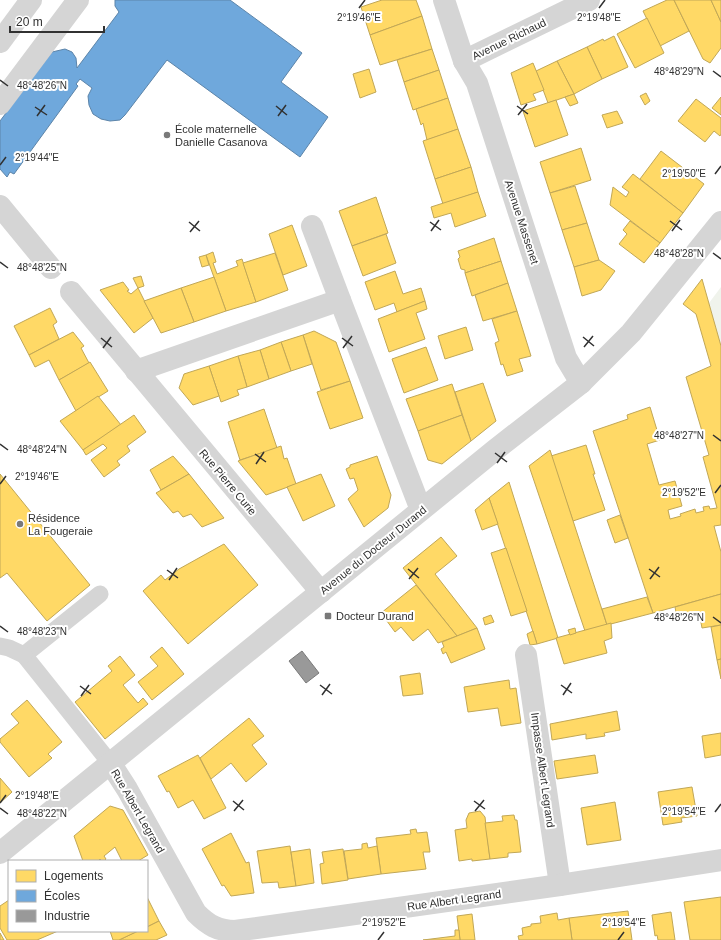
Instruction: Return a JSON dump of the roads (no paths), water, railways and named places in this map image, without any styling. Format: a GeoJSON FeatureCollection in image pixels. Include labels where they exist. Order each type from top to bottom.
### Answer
{"type":"FeatureCollection","features":[{"type":"Feature","properties":{"kind":"street"},"geometry":{"type":"LineString","coordinates":[[0,42],[31,0]]}},
{"type":"Feature","properties":{"kind":"street"},"geometry":{"type":"LineString","coordinates":[[0,104],[78,0]]}},
{"type":"Feature","properties":{"kind":"street","name":"Avenue Richaud"},"geometry":{"type":"LineString","coordinates":[[444,0],[464,61],[589,0]]}},
{"type":"Feature","properties":{"kind":"street","name":"Avenue Massenet"},"geometry":{"type":"LineString","coordinates":[[464,61],[477,83],[566,358],[581,383]]}},
{"type":"Feature","properties":{"kind":"street"},"geometry":{"type":"LineString","coordinates":[[0,206],[51,268]]}},
{"type":"Feature","properties":{"kind":"street","name":"Avenue du Docteur Durand"},"geometry":{"type":"LineString","coordinates":[[0,853],[501,445],[581,383],[631,333],[721,222]]}},
{"type":"Feature","properties":{"kind":"street"},"geometry":{"type":"LineString","coordinates":[[312,226],[421,510]]}},
{"type":"Feature","properties":{"kind":"street","name":"Rue Pierre Curie"},"geometry":{"type":"LineString","coordinates":[[71,292],[320,592]]}},
{"type":"Feature","properties":{"kind":"street"},"geometry":{"type":"LineString","coordinates":[[136,371],[340,300]]}},
{"type":"Feature","properties":{"kind":"street","name":"Impasse Albert Legrand"},"geometry":{"type":"LineString","coordinates":[[526,655],[560,885]]}},
{"type":"Feature","properties":{"kind":"street","name":"Rue Albert Legrand"},"geometry":{"type":"LineString","coordinates":[[111,764],[127,789],[196,913],[204,922],[214,928],[224,931],[235,931],[560,885],[721,860]]}},
{"type":"Feature","properties":{"kind":"lane"},"geometry":{"type":"LineString","coordinates":[[24,655],[100,594]]}},
{"type":"Feature","properties":{"kind":"lane"},"geometry":{"type":"LineString","coordinates":[[0,646],[9,648],[24,655],[111,764]]}},
{"type":"Feature","properties":{"kind":"place","name":"École maternelle Danielle Casanova"},"geometry":{"type":"Point","coordinates":[167,135]}},
{"type":"Feature","properties":{"kind":"place","name":"Résidence La Fougeraie"},"geometry":{"type":"Point","coordinates":[20,524]}},
{"type":"Feature","properties":{"kind":"place","name":"Docteur Durand"},"geometry":{"type":"Point","coordinates":[328,616]}}]}
